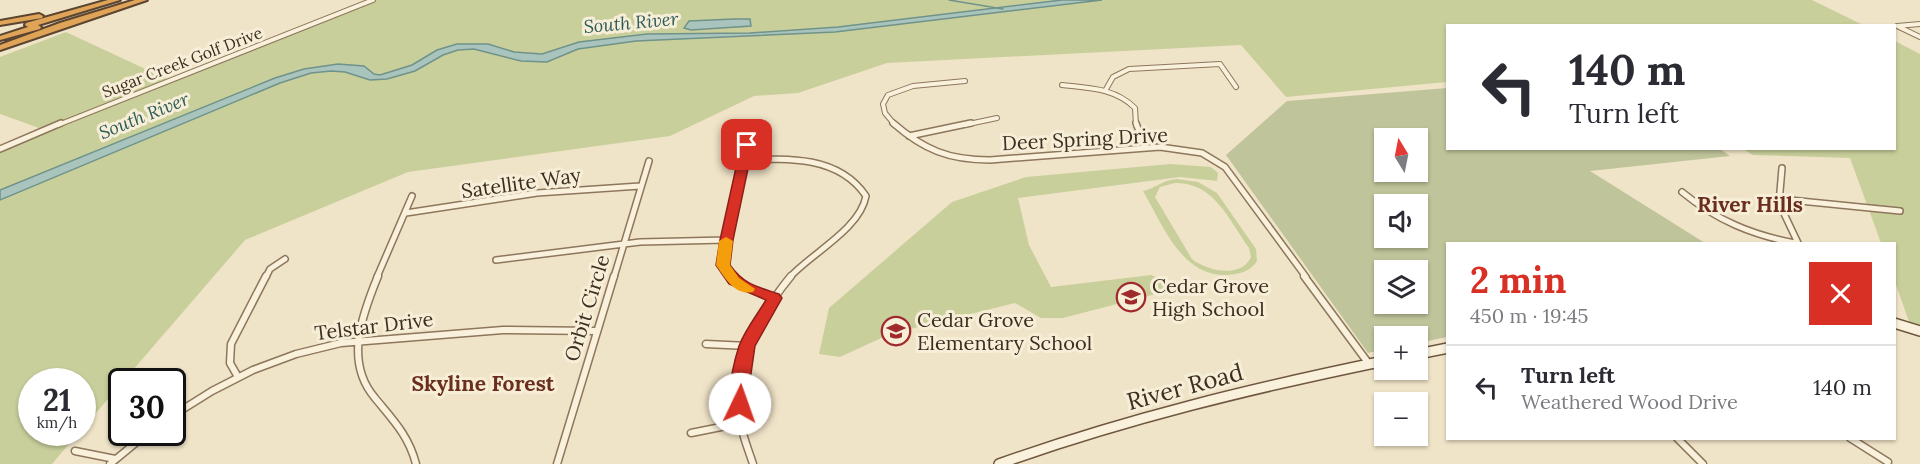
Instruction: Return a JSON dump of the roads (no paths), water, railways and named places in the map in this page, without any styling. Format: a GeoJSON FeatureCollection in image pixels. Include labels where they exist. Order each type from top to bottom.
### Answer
{"type":"FeatureCollection","features":[{"type":"Feature","properties":{"kind":"highway"},"geometry":{"type":"LineString","coordinates":[[0,23],[103,0]]}},
{"type":"Feature","properties":{"kind":"highway"},"geometry":{"type":"LineString","coordinates":[[0,33],[116,0]]}},
{"type":"Feature","properties":{"kind":"highway"},"geometry":{"type":"LineString","coordinates":[[0,38],[132,0]]}},
{"type":"Feature","properties":{"kind":"highway"},"geometry":{"type":"LineString","coordinates":[[0,48],[80,19],[143,0]]}},
{"type":"Feature","properties":{"kind":"street","name":"Sugar Creek Golf Drive"},"geometry":{"type":"LineString","coordinates":[[0,149],[131,94],[372,0]]}},
{"type":"Feature","properties":{"kind":"street"},"geometry":{"type":"LineString","coordinates":[[1920,24],[1897,26],[1920,37]]}},
{"type":"Feature","properties":{"kind":"street"},"geometry":{"type":"LineString","coordinates":[[1105,91],[1113,77],[1129,69],[1220,64],[1236,87]]}},
{"type":"Feature","properties":{"kind":"street","name":"Deer Spring Drive"},"geometry":{"type":"LineString","coordinates":[[965,81],[901,89],[889,94],[883,105],[887,117],[909,136],[940,153],[973,161],[1145,148],[1191,150],[1215,159],[1225,167],[1369,364]]}},
{"type":"Feature","properties":{"kind":"street"},"geometry":{"type":"LineString","coordinates":[[1062,85],[1105,91],[1125,99],[1135,108],[1136,129],[1145,148]]}},
{"type":"Feature","properties":{"kind":"street"},"geometry":{"type":"LineString","coordinates":[[909,136],[997,118]]}},
{"type":"Feature","properties":{"kind":"street"},"geometry":{"type":"LineString","coordinates":[[749,129],[745,160],[726,240],[723,265],[734,281],[749,290],[774,298]]}},
{"type":"Feature","properties":{"kind":"street"},"geometry":{"type":"LineString","coordinates":[[745,160],[792,159],[822,164],[857,180],[866,196],[864,207],[839,234],[790,276],[774,298],[747,346],[740,384],[741,423],[753,464]]}},
{"type":"Feature","properties":{"kind":"street","name":"Orbit Circle"},"geometry":{"type":"LineString","coordinates":[[557,464],[649,161]]}},
{"type":"Feature","properties":{"kind":"street"},"geometry":{"type":"LineString","coordinates":[[1782,168],[1780,199],[1796,242]]}},
{"type":"Feature","properties":{"kind":"street","name":"Satellite Way"},"geometry":{"type":"LineString","coordinates":[[406,213],[537,193],[640,186]]}},
{"type":"Feature","properties":{"kind":"street"},"geometry":{"type":"LineString","coordinates":[[1682,192],[1691,200],[1739,229],[1762,237],[1790,242]]}},
{"type":"Feature","properties":{"kind":"street"},"geometry":{"type":"LineString","coordinates":[[412,196],[382,269],[370,291],[357,368],[364,385],[408,435],[416,464]]}},
{"type":"Feature","properties":{"kind":"street"},"geometry":{"type":"LineString","coordinates":[[1780,199],[1900,211]]}},
{"type":"Feature","properties":{"kind":"street"},"geometry":{"type":"LineString","coordinates":[[496,260],[693,238],[726,240]]}},
{"type":"Feature","properties":{"kind":"street"},"geometry":{"type":"LineString","coordinates":[[238,376],[230,363],[231,344],[270,269],[285,259]]}},
{"type":"Feature","properties":{"kind":"street"},"geometry":{"type":"LineString","coordinates":[[1896,324],[1920,331]]}},
{"type":"Feature","properties":{"kind":"street","name":"Telstar Drive"},"geometry":{"type":"LineString","coordinates":[[186,406],[238,376],[263,365],[306,351],[360,341],[503,330],[596,332]]}},
{"type":"Feature","properties":{"kind":"street"},"geometry":{"type":"LineString","coordinates":[[706,344],[747,346]]}},
{"type":"Feature","properties":{"kind":"street"},"geometry":{"type":"LineString","coordinates":[[1428,352],[1446,348]]}},
{"type":"Feature","properties":{"kind":"street","name":"River Road"},"geometry":{"type":"LineString","coordinates":[[999,464],[1037,450],[1229,394],[1374,363]]}},
{"type":"Feature","properties":{"kind":"street"},"geometry":{"type":"LineString","coordinates":[[691,433],[741,423]]}},
{"type":"Feature","properties":{"kind":"street"},"geometry":{"type":"LineString","coordinates":[[1679,440],[1702,464]]}},
{"type":"Feature","properties":{"kind":"street"},"geometry":{"type":"LineString","coordinates":[[1853,440],[1888,462]]}},
{"type":"Feature","properties":{"kind":"street"},"geometry":{"type":"LineString","coordinates":[[75,451],[112,461],[131,446]]}},
{"type":"Feature","properties":{"kind":"water","name":"South River"},"geometry":{"type":"Polygon","coordinates":[[[1062,0],[1102,0],[835,32],[636,41],[578,49],[547,62],[521,61],[474,49],[458,50],[443,55],[415,71],[387,79],[370,80],[345,72],[311,73],[280,83],[0,200],[0,190],[275,78],[304,69],[338,64],[364,66],[374,74],[380,75],[412,65],[437,50],[457,44],[488,44],[514,52],[542,54],[579,42],[647,34],[750,33],[838,27],[1062,0]]]}},
{"type":"Feature","properties":{"kind":"water"},"geometry":{"type":"Polygon","coordinates":[[[750,19],[751,26],[691,30],[684,28],[689,21],[750,19]]]}},
{"type":"Feature","properties":{"kind":"waterway"},"geometry":{"type":"LineString","coordinates":[[949,0],[1003,9]]}},
{"type":"Feature","properties":{"kind":"place","name":"Cedar Grove High School"},"geometry":{"type":"Point","coordinates":[1131,297]}},
{"type":"Feature","properties":{"kind":"place","name":"Cedar Grove Elementary School"},"geometry":{"type":"Point","coordinates":[896,331]}},
{"type":"Feature","properties":{"kind":"district","name":"River Hills"},"geometry":{"type":"Point","coordinates":[1750,205]}},
{"type":"Feature","properties":{"kind":"district","name":"Skyline Forest"},"geometry":{"type":"Point","coordinates":[483,384]}}]}
